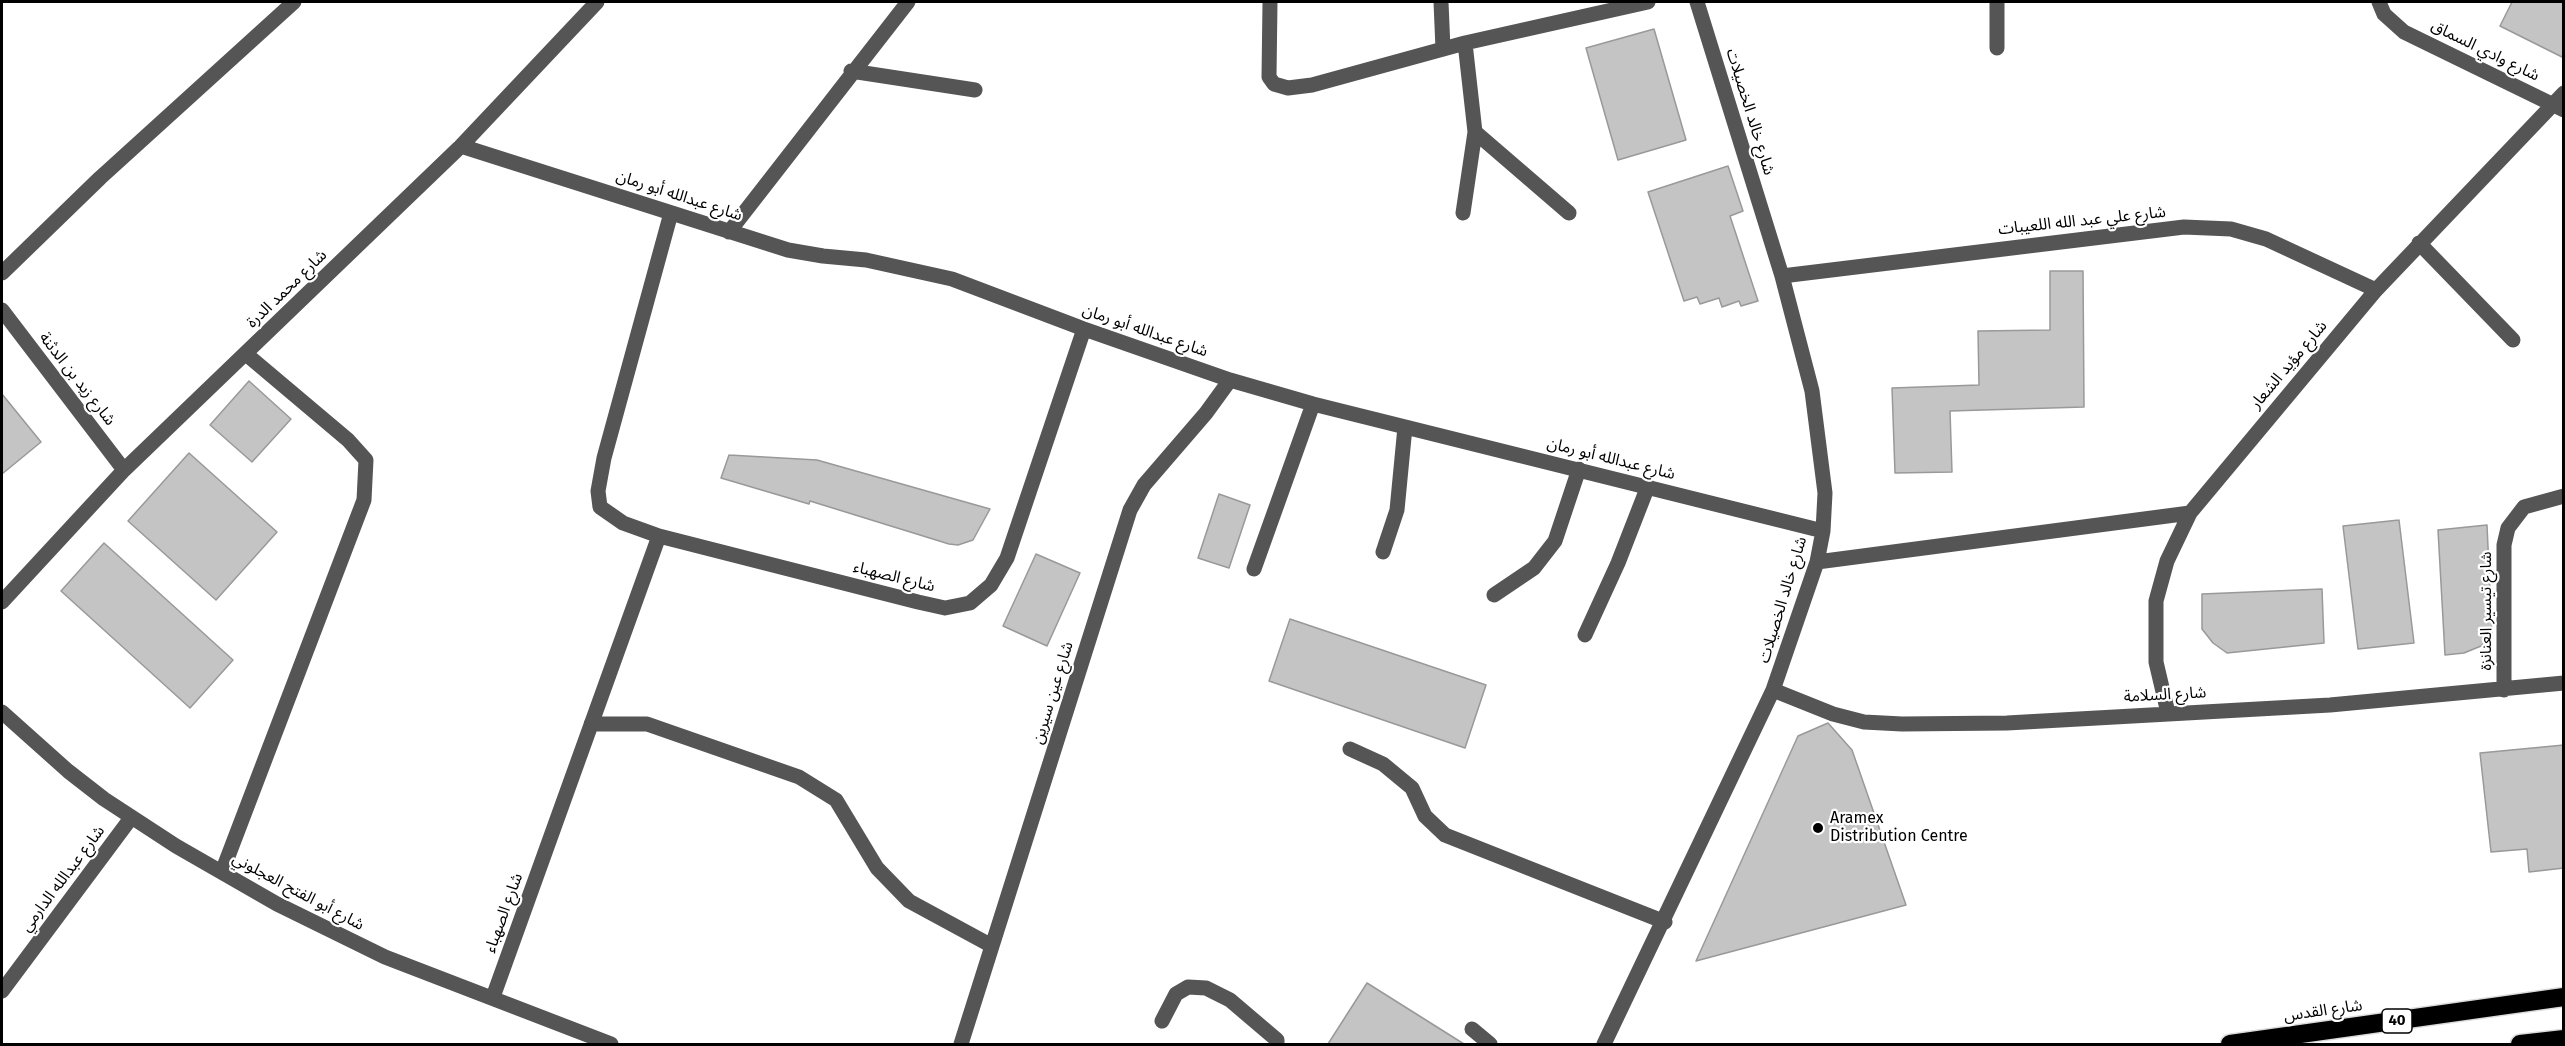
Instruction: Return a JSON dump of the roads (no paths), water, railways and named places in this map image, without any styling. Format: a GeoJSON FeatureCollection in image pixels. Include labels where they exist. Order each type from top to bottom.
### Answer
{"type":"FeatureCollection","features":[{"type":"Feature","properties":{"kind":"highway","name":"شارع القدس"},"geometry":{"type":"LineString","coordinates":[[2230,1044],[2564,997]]}},
{"type":"Feature","properties":{"kind":"highway"},"geometry":{"type":"LineString","coordinates":[[2520,1044],[2564,1039]]}},
{"type":"Feature","properties":{"kind":"street"},"geometry":{"type":"LineString","coordinates":[[2,273],[100,178],[294,2]]}},
{"type":"Feature","properties":{"kind":"street","name":"شارع محمد الدرة"},"geometry":{"type":"LineString","coordinates":[[2,602],[124,470],[461,146],[597,2]]}},
{"type":"Feature","properties":{"kind":"street"},"geometry":{"type":"LineString","coordinates":[[729,232],[851,71],[908,2]]}},
{"type":"Feature","properties":{"kind":"street"},"geometry":{"type":"LineString","coordinates":[[1270,2],[1269,77],[1280,88],[1312,85],[1443,49],[1648,2]]}},
{"type":"Feature","properties":{"kind":"street"},"geometry":{"type":"LineString","coordinates":[[1441,2],[1443,49]]}},
{"type":"Feature","properties":{"kind":"street","name":"شارع خالد الخصيلات"},"geometry":{"type":"LineString","coordinates":[[1604,1044],[1665,922],[1773,690],[1816,562],[1823,531],[1825,493],[1812,391],[1782,276],[1697,2]]}},
{"type":"Feature","properties":{"kind":"street"},"geometry":{"type":"LineString","coordinates":[[1996,2],[1997,48]]}},
{"type":"Feature","properties":{"kind":"street","name":"شارع وادي السماق"},"geometry":{"type":"LineString","coordinates":[[2379,2],[2384,14],[2404,32],[2558,108]]}},
{"type":"Feature","properties":{"kind":"street"},"geometry":{"type":"LineString","coordinates":[[1463,213],[1475,132],[1465,44]]}},
{"type":"Feature","properties":{"kind":"street"},"geometry":{"type":"LineString","coordinates":[[851,71],[975,90]]}},
{"type":"Feature","properties":{"kind":"street","name":"شارع مؤيد الشعار"},"geometry":{"type":"LineString","coordinates":[[2168,713],[2156,662],[2156,601],[2167,561],[2190,513],[2376,290],[2419,243],[2558,108],[2564,93]]}},
{"type":"Feature","properties":{"kind":"street"},"geometry":{"type":"LineString","coordinates":[[1475,132],[1569,213]]}},
{"type":"Feature","properties":{"kind":"street","name":"شارع عبدالله أبو رمان"},"geometry":{"type":"LineString","coordinates":[[461,146],[788,249],[823,256],[866,260],[952,279],[1084,329],[1230,380],[1313,404],[1823,531]]}},
{"type":"Feature","properties":{"kind":"street","name":"شارع الصهباء"},"geometry":{"type":"LineString","coordinates":[[671,213],[604,458],[598,491],[600,507],[623,524],[659,536],[945,608],[970,603],[991,585],[1007,558],[1084,329]]}},
{"type":"Feature","properties":{"kind":"street","name":"شارع علي عبد الله اللعيبات"},"geometry":{"type":"LineString","coordinates":[[1782,276],[2184,227],[2231,229],[2266,239],[2376,290]]}},
{"type":"Feature","properties":{"kind":"street"},"geometry":{"type":"LineString","coordinates":[[2419,243],[2513,340]]}},
{"type":"Feature","properties":{"kind":"street","name":"شارع زيد بن الدثنة"},"geometry":{"type":"LineString","coordinates":[[2,310],[124,470]]}},
{"type":"Feature","properties":{"kind":"street"},"geometry":{"type":"LineString","coordinates":[[222,872],[364,500],[366,460],[348,440],[246,354]]}},
{"type":"Feature","properties":{"kind":"street","name":"شارع عين سيرين"},"geometry":{"type":"LineString","coordinates":[[961,1044],[1130,510],[1144,485],[1206,413],[1230,380]]}},
{"type":"Feature","properties":{"kind":"street"},"geometry":{"type":"LineString","coordinates":[[1254,569],[1313,404]]}},
{"type":"Feature","properties":{"kind":"street"},"geometry":{"type":"LineString","coordinates":[[1383,552],[1397,510],[1405,427]]}},
{"type":"Feature","properties":{"kind":"street"},"geometry":{"type":"LineString","coordinates":[[1494,595],[1534,568],[1555,541],[1579,469]]}},
{"type":"Feature","properties":{"kind":"street"},"geometry":{"type":"LineString","coordinates":[[1585,634],[1618,563],[1648,486]]}},
{"type":"Feature","properties":{"kind":"street","name":"شارع تيسير العنانزة"},"geometry":{"type":"LineString","coordinates":[[2504,690],[2504,546],[2508,528],[2524,507],[2564,496]]}},
{"type":"Feature","properties":{"kind":"street"},"geometry":{"type":"LineString","coordinates":[[1816,562],[2190,513]]}},
{"type":"Feature","properties":{"kind":"street","name":"شارع الصهباء"},"geometry":{"type":"LineString","coordinates":[[493,997],[659,536]]}},
{"type":"Feature","properties":{"kind":"street","name":"شارع السلامة"},"geometry":{"type":"LineString","coordinates":[[1773,690],[1833,714],[1864,722],[1902,724],[2007,723],[2330,705],[2564,683]]}},
{"type":"Feature","properties":{"kind":"street","name":"شارع أبو الفتح العجلوني"},"geometry":{"type":"LineString","coordinates":[[2,712],[68,771],[131,818],[222,872],[348,941],[611,1044]]}},
{"type":"Feature","properties":{"kind":"street"},"geometry":{"type":"LineString","coordinates":[[591,724],[647,724],[800,777],[836,800],[877,868],[909,901],[992,946]]}},
{"type":"Feature","properties":{"kind":"street"},"geometry":{"type":"LineString","coordinates":[[1350,749],[1383,764],[1412,788],[1425,816],[1445,835],[1665,922]]}},
{"type":"Feature","properties":{"kind":"street","name":"شارع عبدالله الدارمي"},"geometry":{"type":"LineString","coordinates":[[2,991],[131,818]]}},
{"type":"Feature","properties":{"kind":"street"},"geometry":{"type":"LineString","coordinates":[[1162,1021],[1176,994],[1188,987],[1206,988],[1230,1000],[1276,1040],[1277,1044]]}},
{"type":"Feature","properties":{"kind":"street"},"geometry":{"type":"LineString","coordinates":[[1472,1029],[1490,1044]]}},
{"type":"Feature","properties":{"kind":"place","name":"Aramex Distribution Centre"},"geometry":{"type":"Point","coordinates":[1818,828]}}]}
